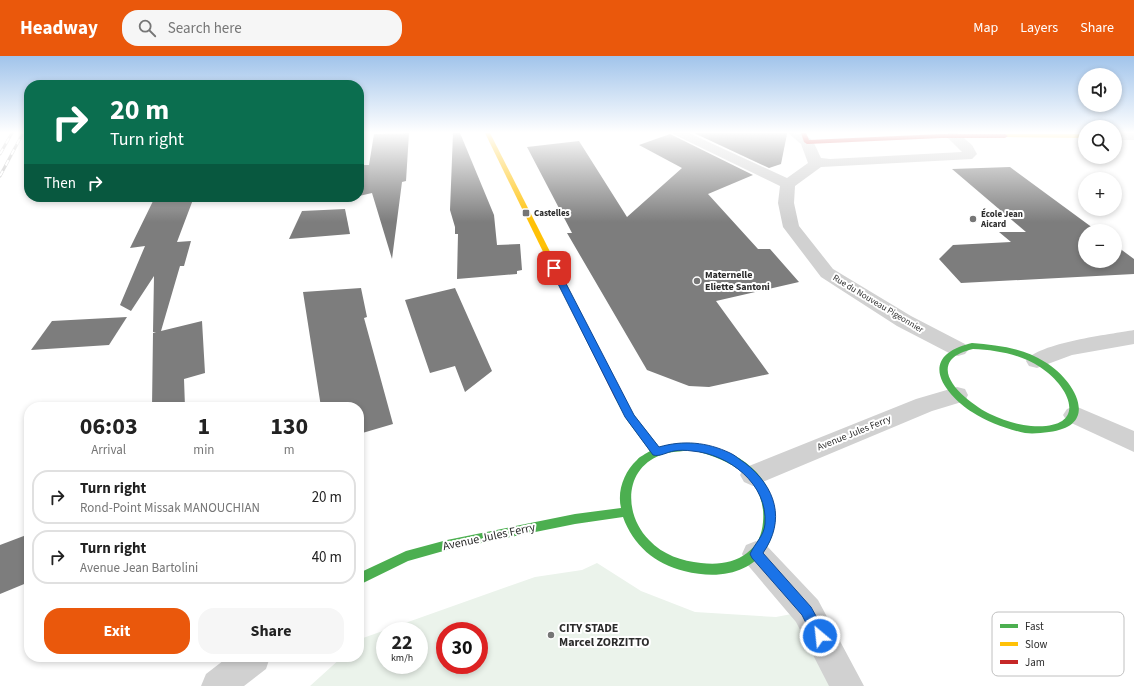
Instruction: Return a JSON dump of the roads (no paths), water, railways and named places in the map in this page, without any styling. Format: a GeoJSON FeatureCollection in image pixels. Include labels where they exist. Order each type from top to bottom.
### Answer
{"type":"FeatureCollection","features":[{"type":"Feature","properties":{"kind":"street"},"geometry":{"type":"LineString","coordinates":[[501,162],[630,417],[657,452]]}},
{"type":"Feature","properties":{"kind":"street"},"geometry":{"type":"LineString","coordinates":[[740,162],[788,184],[816,164],[815,162]]}},
{"type":"Feature","properties":{"kind":"street"},"geometry":{"type":"LineString","coordinates":[[821,162],[842,162]]}},
{"type":"Feature","properties":{"kind":"street","name":"Rue du Nouveau Pigeonnier"},"geometry":{"type":"LineString","coordinates":[[788,184],[786,203],[792,227],[827,273],[904,321],[958,349]]}},
{"type":"Feature","properties":{"kind":"street"},"geometry":{"type":"LineString","coordinates":[[1037,361],[1068,349],[1134,337]]}},
{"type":"Feature","properties":{"kind":"street"},"geometry":{"type":"LineString","coordinates":[[972,346],[1003,348],[1037,361],[1052,370],[1073,393],[1076,405],[1075,416],[1067,424],[1054,428],[1037,430],[1018,427],[997,421],[977,411],[957,396],[949,386],[944,374],[944,363],[949,354],[958,349],[972,346]]}},
{"type":"Feature","properties":{"kind":"street","name":"Avenue Jules Ferry"},"geometry":{"type":"LineString","coordinates":[[753,476],[924,405],[957,396]]}},
{"type":"Feature","properties":{"kind":"street"},"geometry":{"type":"LineString","coordinates":[[1075,416],[1134,442]]}},
{"type":"Feature","properties":{"kind":"street"},"geometry":{"type":"LineString","coordinates":[[691,446],[728,456],[753,476],[765,494],[770,509],[770,525],[766,540],[756,554],[740,564],[721,570],[701,570],[680,566],[660,557],[643,544],[632,529],[625,512],[623,497],[626,482],[633,470],[644,460],[657,452],[673,447],[691,446]]}},
{"type":"Feature","properties":{"kind":"street","name":"Avenue Jules Ferry"},"geometry":{"type":"LineString","coordinates":[[364,577],[406,556],[447,545],[575,519],[625,512]]}},
{"type":"Feature","properties":{"kind":"street"},"geometry":{"type":"LineString","coordinates":[[756,554],[807,611],[847,686]]}},
{"type":"Feature","properties":{"kind":"street"},"geometry":{"type":"LineString","coordinates":[[218,686],[248,662]]}},
{"type":"Feature","properties":{"kind":"railway"},"geometry":{"type":"LineString","coordinates":[[0,176],[7,162]]}},
{"type":"Feature","properties":{"kind":"place","name":"Castelles"},"geometry":{"type":"Point","coordinates":[526,213]}},
{"type":"Feature","properties":{"kind":"place","name":"École Jean Aicard"},"geometry":{"type":"Point","coordinates":[973,219]}},
{"type":"Feature","properties":{"kind":"place","name":"Maternelle Eliette Santoni"},"geometry":{"type":"Point","coordinates":[697,281]}},
{"type":"Feature","properties":{"kind":"place","name":"CITY STADE Marcel ZORZITTO"},"geometry":{"type":"Point","coordinates":[551,635]}}]}
